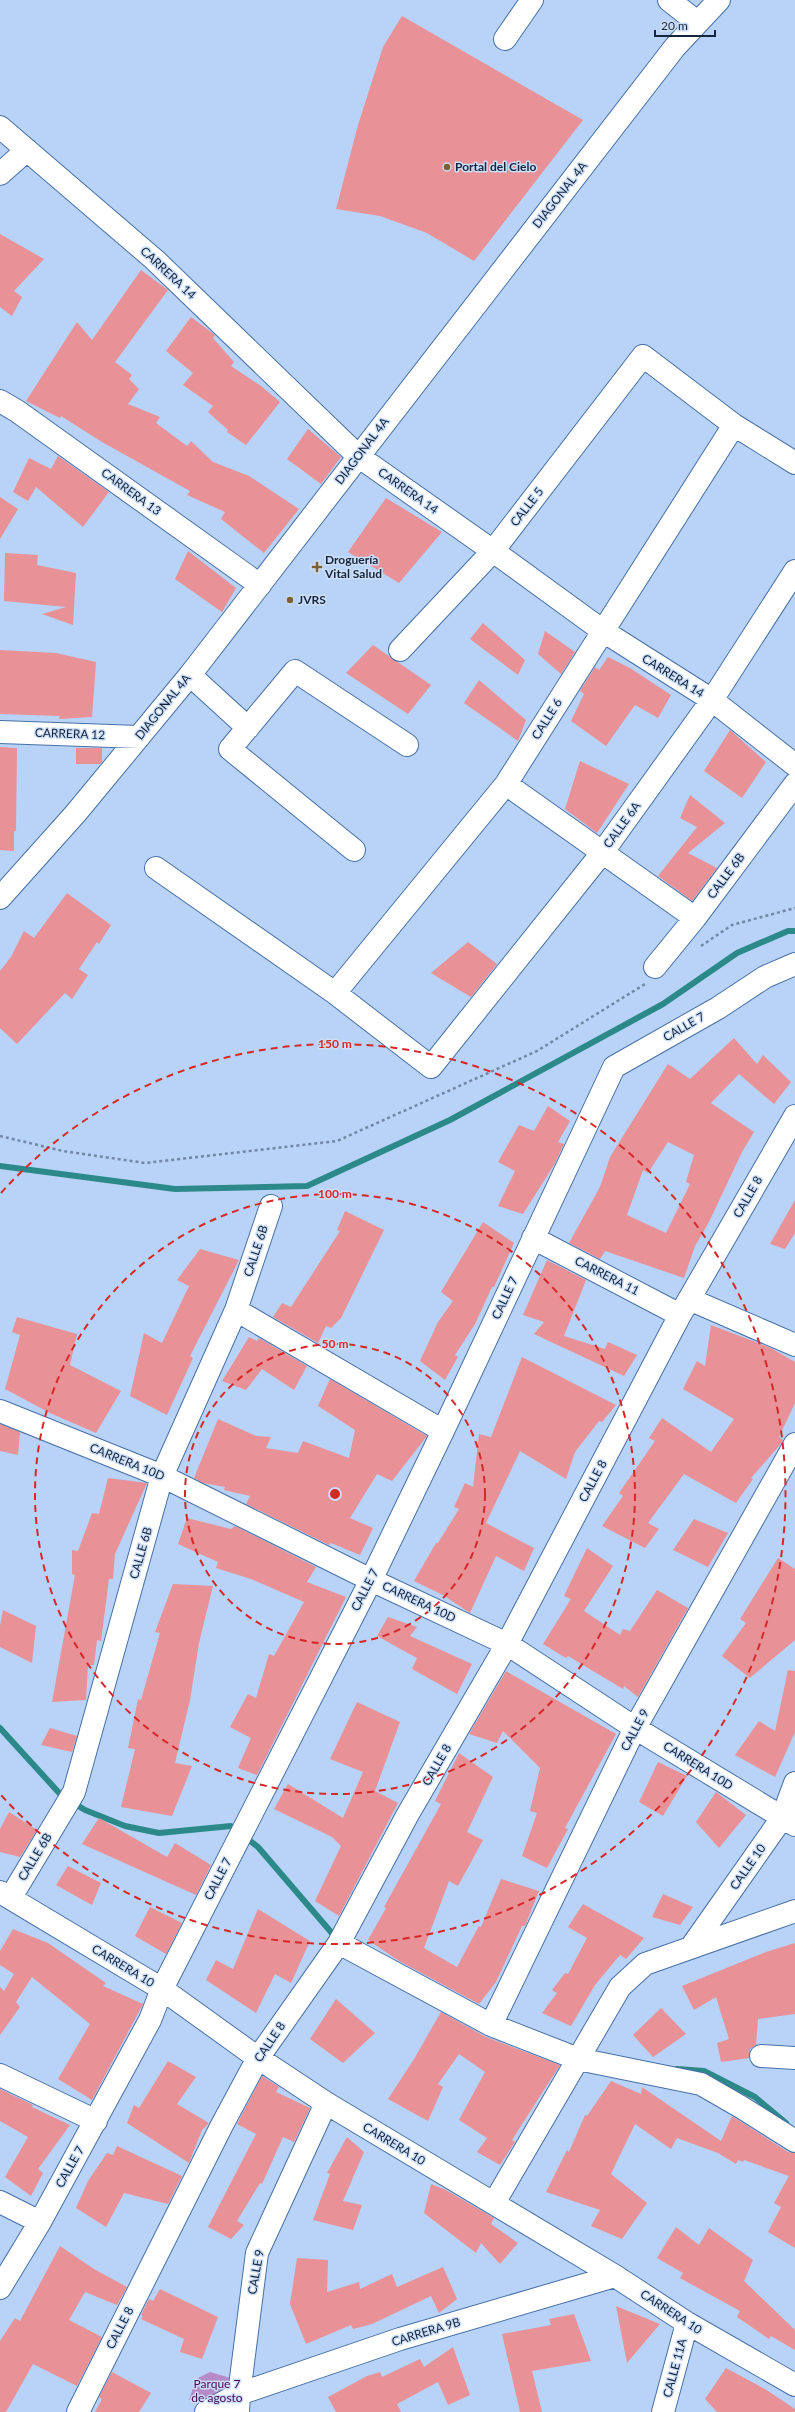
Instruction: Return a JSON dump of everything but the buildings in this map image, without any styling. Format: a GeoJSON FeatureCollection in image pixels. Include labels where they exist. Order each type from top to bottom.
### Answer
{"type":"FeatureCollection","features":[{"type":"Feature","properties":{"kind":"street"},"geometry":{"type":"LineString","coordinates":[[505,39],[532,0]]}},
{"type":"Feature","properties":{"kind":"street"},"geometry":{"type":"LineString","coordinates":[[669,0],[697,22]]}},
{"type":"Feature","properties":{"kind":"street","name":"DIAGONAL 4A"},"geometry":{"type":"LineString","coordinates":[[0,898],[76,813],[190,675],[358,456],[697,22],[719,0]]}},
{"type":"Feature","properties":{"kind":"street","name":"CARRERA 14"},"geometry":{"type":"LineString","coordinates":[[0,127],[156,260],[358,456],[603,631],[712,700],[795,764]]}},
{"type":"Feature","properties":{"kind":"street"},"geometry":{"type":"LineString","coordinates":[[0,174],[27,150]]}},
{"type":"Feature","properties":{"kind":"street","name":"CALLE 5"},"geometry":{"type":"LineString","coordinates":[[400,650],[493,551],[643,356],[734,425]]}},
{"type":"Feature","properties":{"kind":"street","name":"CARRERA 13"},"geometry":{"type":"LineString","coordinates":[[0,401],[17,411],[260,585]]}},
{"type":"Feature","properties":{"kind":"street"},"geometry":{"type":"LineString","coordinates":[[734,425],[795,463]]}},
{"type":"Feature","properties":{"kind":"street","name":"CALLE 6"},"geometry":{"type":"LineString","coordinates":[[335,993],[506,784],[734,425]]}},
{"type":"Feature","properties":{"kind":"street","name":"CALLE 6A"},"geometry":{"type":"LineString","coordinates":[[335,993],[431,1067],[602,853],[712,700],[795,571]]}},
{"type":"Feature","properties":{"kind":"street"},"geometry":{"type":"LineString","coordinates":[[354,850],[230,748],[295,671],[408,745]]}},
{"type":"Feature","properties":{"kind":"street"},"geometry":{"type":"LineString","coordinates":[[190,675],[248,728]]}},
{"type":"Feature","properties":{"kind":"street","name":"CARRERA 12"},"geometry":{"type":"LineString","coordinates":[[0,732],[139,737]]}},
{"type":"Feature","properties":{"kind":"street"},"geometry":{"type":"LineString","coordinates":[[506,784],[695,918]]}},
{"type":"Feature","properties":{"kind":"street","name":"CALLE 6B"},"geometry":{"type":"LineString","coordinates":[[655,967],[695,918],[795,784]]}},
{"type":"Feature","properties":{"kind":"street"},"geometry":{"type":"LineString","coordinates":[[156,868],[335,993]]}},
{"type":"Feature","properties":{"kind":"street","name":"CALLE 7"},"geometry":{"type":"LineString","coordinates":[[0,2288],[40,2222],[150,2020],[162,1990],[370,1580],[443,1431],[614,1067],[718,1008],[765,977],[795,964]]}},
{"type":"Feature","properties":{"kind":"street","name":"CALLE 8"},"geometry":{"type":"LineString","coordinates":[[78,2412],[258,2058],[339,1943],[408,1814],[507,1644],[685,1307],[795,1116]]}},
{"type":"Feature","properties":{"kind":"street","name":"CALLE 6B"},"geometry":{"type":"LineString","coordinates":[[5,1894],[69,1800],[162,1476],[236,1310],[271,1206]]}},
{"type":"Feature","properties":{"kind":"street","name":"CARRERA 11"},"geometry":{"type":"LineString","coordinates":[[533,1238],[685,1307],[795,1345]]}},
{"type":"Feature","properties":{"kind":"street"},"geometry":{"type":"LineString","coordinates":[[236,1310],[443,1431]]}},
{"type":"Feature","properties":{"kind":"street","name":"CARRERA 10D"},"geometry":{"type":"LineString","coordinates":[[0,1411],[162,1476],[370,1580],[507,1644],[635,1728],[789,1822]]}},
{"type":"Feature","properties":{"kind":"street","name":"CALLE 9"},"geometry":{"type":"LineString","coordinates":[[491,2024],[635,1728],[795,1444]]}},
{"type":"Feature","properties":{"kind":"street","name":"CALLE 10"},"geometry":{"type":"LineString","coordinates":[[692,1946],[789,1822],[795,1783]]}},
{"type":"Feature","properties":{"kind":"street","name":"CARRERA 10"},"geometry":{"type":"LineString","coordinates":[[5,1894],[162,1990],[258,2058],[326,2103],[615,2276],[687,2324],[795,2385]]}},
{"type":"Feature","properties":{"kind":"street"},"geometry":{"type":"LineString","coordinates":[[494,2203],[620,1987],[645,1964],[692,1946],[795,1911]]}},
{"type":"Feature","properties":{"kind":"street"},"geometry":{"type":"LineString","coordinates":[[339,1943],[491,2024],[578,2059],[700,2084],[741,2106],[795,2141]]}},
{"type":"Feature","properties":{"kind":"street"},"geometry":{"type":"LineString","coordinates":[[761,2056],[795,2058]]}},
{"type":"Feature","properties":{"kind":"street"},"geometry":{"type":"LineString","coordinates":[[0,2075],[96,2121]]}},
{"type":"Feature","properties":{"kind":"street","name":"CALLE 9"},"geometry":{"type":"LineString","coordinates":[[238,2403],[257,2253],[326,2103]]}},
{"type":"Feature","properties":{"kind":"street"},"geometry":{"type":"LineString","coordinates":[[0,2202],[40,2222]]}},
{"type":"Feature","properties":{"kind":"street","name":"CARRERA 9B"},"geometry":{"type":"LineString","coordinates":[[238,2403],[400,2339],[615,2276]]}},
{"type":"Feature","properties":{"kind":"street","name":"CALLE 11A"},"geometry":{"type":"LineString","coordinates":[[663,2412],[687,2324]]}},
{"type":"Feature","properties":{"kind":"street"},"geometry":{"type":"LineString","coordinates":[[206,2412],[238,2403]]}},
{"type":"Feature","properties":{"kind":"green space","name":"Parque 7 de agosto"},"geometry":{"type":"Polygon","coordinates":[[[210,2372],[241,2381],[227,2412],[197,2399],[189,2400],[196,2379],[210,2372]]]}},
{"type":"Feature","properties":{"kind":"waterway"},"geometry":{"type":"LineString","coordinates":[[0,1166],[175,1189],[307,1186],[450,1120],[663,1004],[737,953],[788,931],[795,931]]}},
{"type":"Feature","properties":{"kind":"waterway"},"geometry":{"type":"LineString","coordinates":[[0,1728],[61,1795],[85,1810],[125,1826],[159,1833],[231,1826],[258,1847],[337,1939]]}},
{"type":"Feature","properties":{"kind":"waterway"},"geometry":{"type":"LineString","coordinates":[[677,2069],[704,2071],[755,2097],[786,2123]]}},
{"type":"Feature","properties":{"kind":"place","name":"Portal del Cielo"},"geometry":{"type":"Point","coordinates":[447,167]}},
{"type":"Feature","properties":{"kind":"place","name":"Droguería Vital Salud"},"geometry":{"type":"Point","coordinates":[317,567]}},
{"type":"Feature","properties":{"kind":"place","name":"JVRS"},"geometry":{"type":"Point","coordinates":[290,600]}}]}
